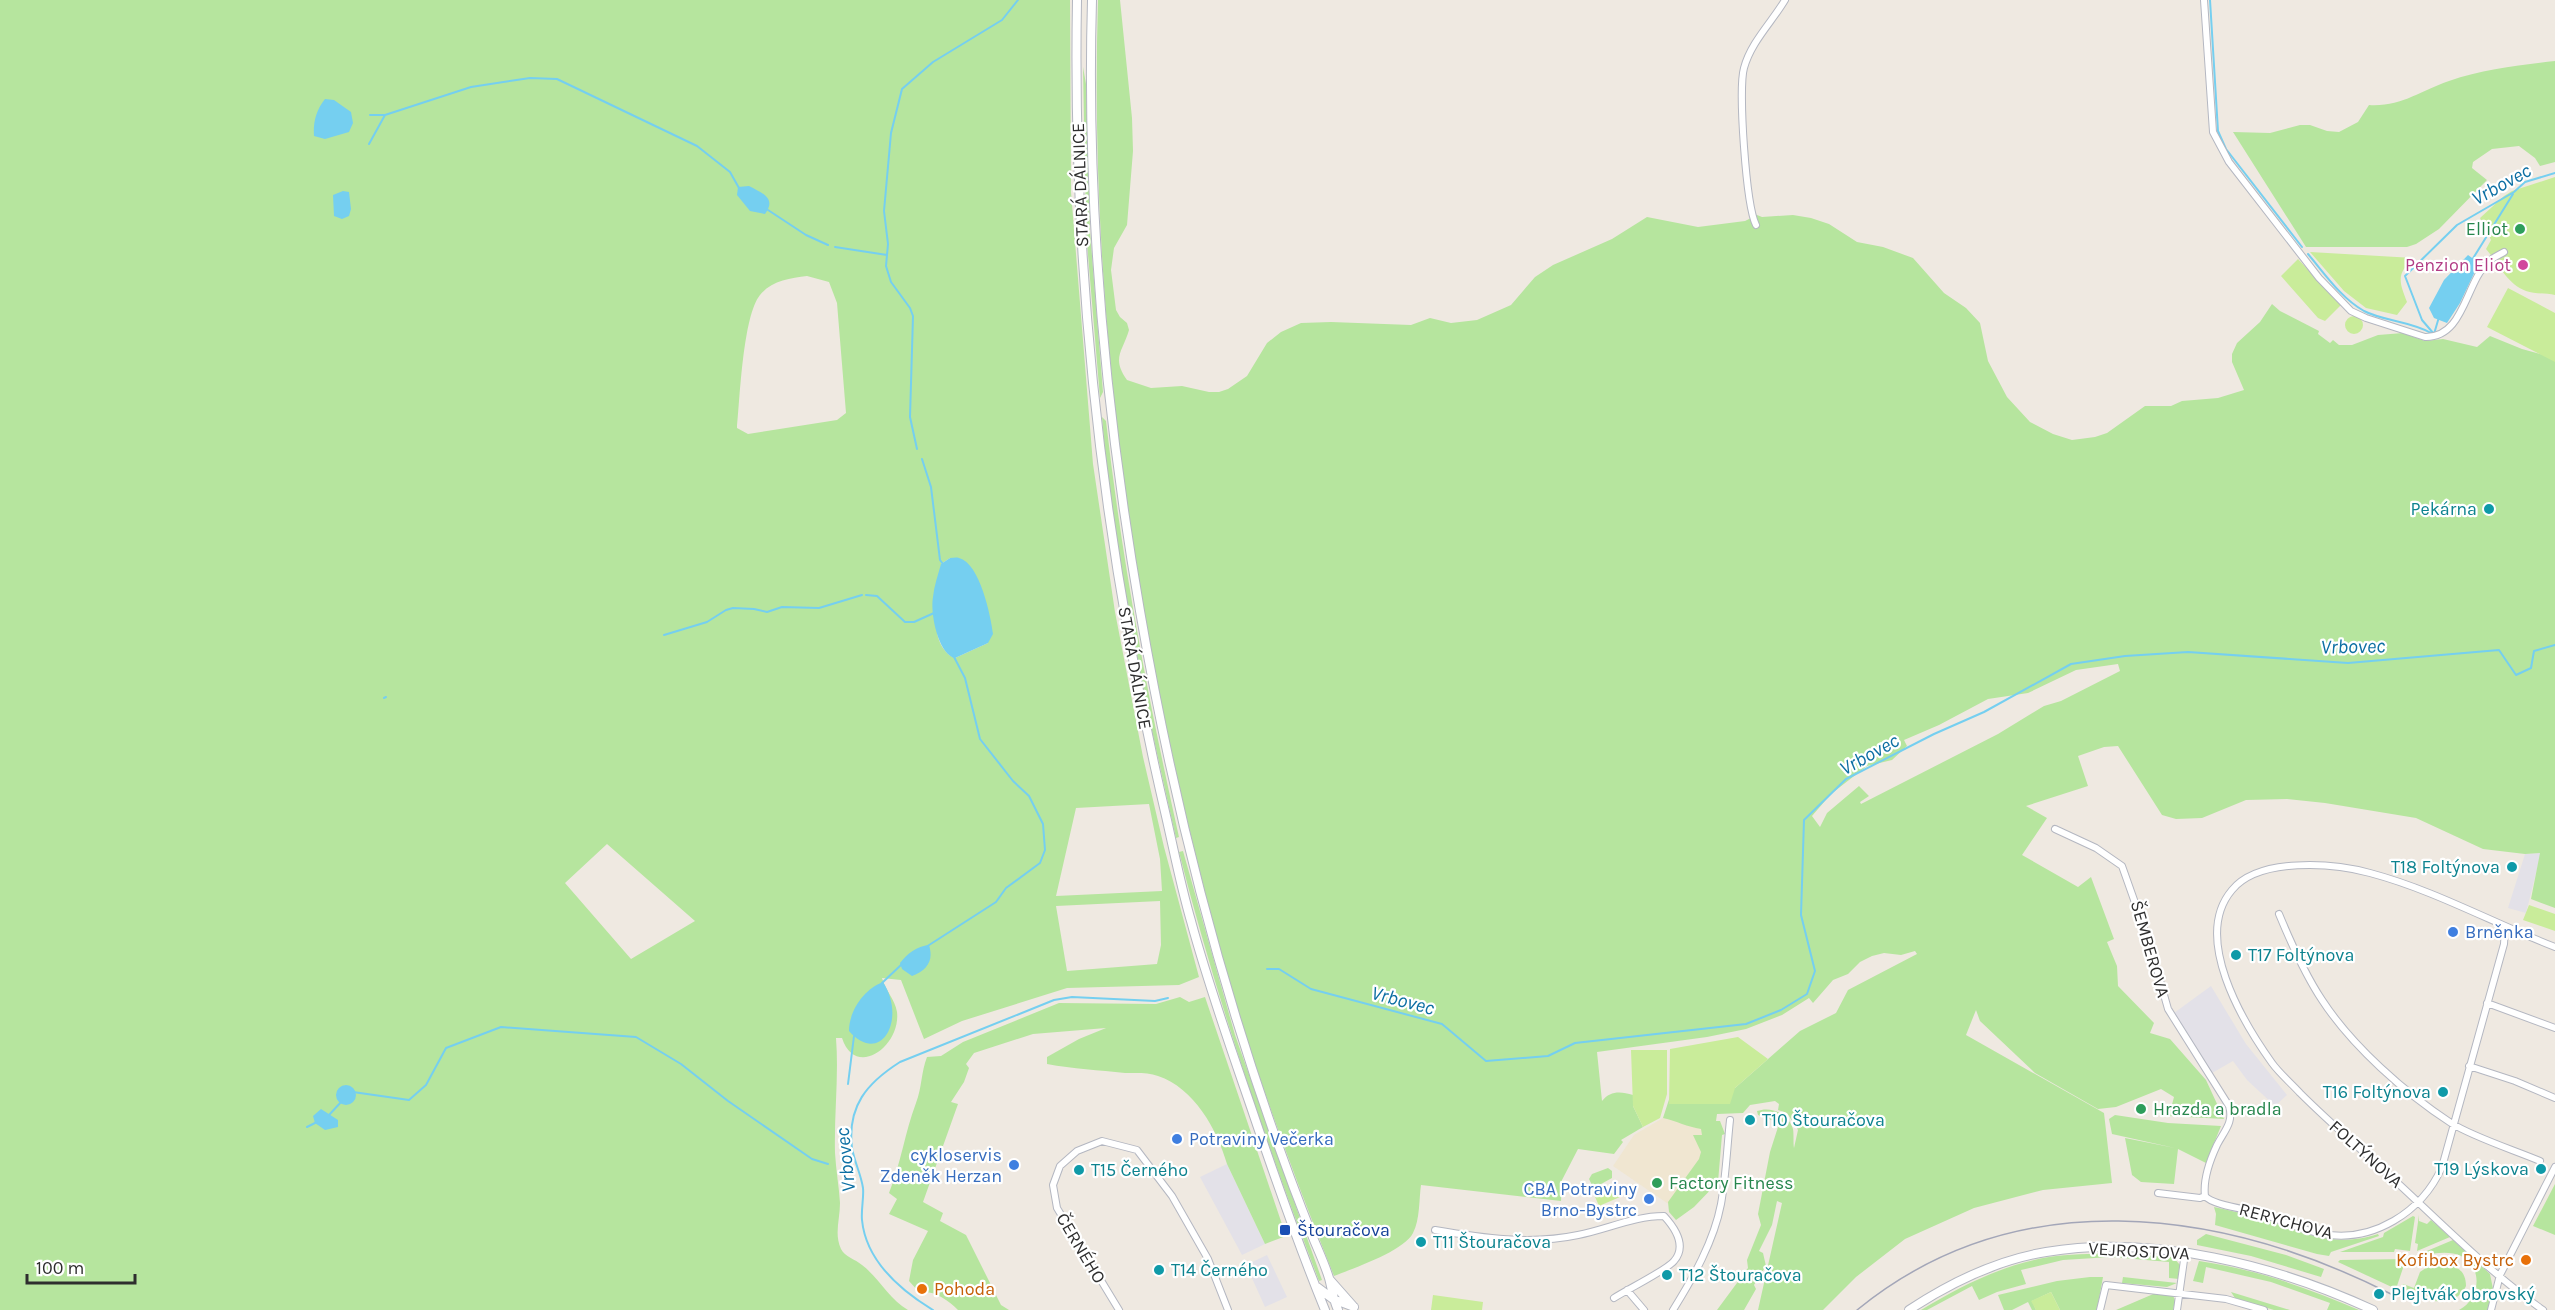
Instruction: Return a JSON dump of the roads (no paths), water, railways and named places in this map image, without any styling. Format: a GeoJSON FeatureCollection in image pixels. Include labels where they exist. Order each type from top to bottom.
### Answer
{"type":"FeatureCollection","features":[{"type":"Feature","properties":{"kind":"main road","name":"STARÁ DÁLNICE"},"geometry":{"type":"LineString","coordinates":[[1077,0],[1078,168],[1082,262],[1096,416],[1111,534],[1148,740],[1190,920],[1204,967],[1276,1179],[1325,1310]]}},
{"type":"Feature","properties":{"kind":"main road","name":"STARÁ DÁLNICE"},"geometry":{"type":"LineString","coordinates":[[1092,0],[1093,167],[1099,294],[1126,533],[1162,736],[1230,1000],[1288,1174],[1330,1279],[1333,1299],[1338,1310]]}},
{"type":"Feature","properties":{"kind":"main road"},"geometry":{"type":"LineString","coordinates":[[1077,40],[1091,40]]}},
{"type":"Feature","properties":{"kind":"main road","name":"VEJROSTOVA"},"geometry":{"type":"LineString","coordinates":[[1909,1310],[1950,1285],[1980,1272],[2044,1252],[2114,1246],[2233,1260],[2301,1280],[2373,1310]]}},
{"type":"Feature","properties":{"kind":"main road"},"geometry":{"type":"LineString","coordinates":[[1330,1279],[1355,1308]]}},
{"type":"Feature","properties":{"kind":"main road"},"geometry":{"type":"LineString","coordinates":[[1315,1284],[1333,1299],[1355,1308]]}},
{"type":"Feature","properties":{"kind":"street"},"geometry":{"type":"LineString","coordinates":[[1756,225],[1742,114],[1743,74],[1752,49],[1785,0]]}},
{"type":"Feature","properties":{"kind":"street"},"geometry":{"type":"LineString","coordinates":[[2204,0],[2214,135],[2229,162],[2292,244],[2319,278],[2351,311],[2425,337],[2434,337],[2451,327],[2487,263],[2504,252]]}},
{"type":"Feature","properties":{"kind":"street","name":"ŠEMBEROVA"},"geometry":{"type":"LineString","coordinates":[[2055,829],[2096,848],[2122,866],[2150,945],[2168,1009],[2229,1106],[2230,1122],[2211,1161],[2205,1185],[2205,1196]]}},
{"type":"Feature","properties":{"kind":"street","name":"FOLTÝNOVA"},"geometry":{"type":"LineString","coordinates":[[2505,928],[2439,898],[2369,873],[2320,867],[2270,867],[2235,886],[2226,897],[2220,911],[2216,933],[2223,969],[2245,1020],[2273,1064],[2316,1109],[2418,1203],[2543,1310]]}},
{"type":"Feature","properties":{"kind":"street"},"geometry":{"type":"LineString","coordinates":[[2279,914],[2305,971],[2334,1017],[2388,1072],[2453,1124],[2540,1161]]}},
{"type":"Feature","properties":{"kind":"street"},"geometry":{"type":"LineString","coordinates":[[2505,928],[2555,947]]}},
{"type":"Feature","properties":{"kind":"street","name":"RERYCHOVA"},"geometry":{"type":"LineString","coordinates":[[2158,1193],[2200,1198],[2205,1196],[2211,1201],[2253,1211],[2308,1230],[2340,1236],[2379,1228],[2405,1213],[2418,1203],[2434,1184],[2442,1167],[2504,944],[2505,928]]}},
{"type":"Feature","properties":{"kind":"street"},"geometry":{"type":"LineString","coordinates":[[2487,1003],[2555,1028]]}},
{"type":"Feature","properties":{"kind":"street"},"geometry":{"type":"LineString","coordinates":[[2469,1066],[2515,1081],[2555,1098]]}},
{"type":"Feature","properties":{"kind":"street"},"geometry":{"type":"LineString","coordinates":[[1673,1310],[1690,1283],[1705,1252],[1721,1206],[1730,1120]]}},
{"type":"Feature","properties":{"kind":"street","name":"ČERNÉHO"},"geometry":{"type":"LineString","coordinates":[[1119,1310],[1057,1208],[1053,1185],[1060,1166],[1077,1151],[1102,1141],[1137,1150],[1172,1196],[1208,1259],[1228,1310]]}},
{"type":"Feature","properties":{"kind":"street"},"geometry":{"type":"LineString","coordinates":[[2491,1310],[2500,1275],[2555,1167]]}},
{"type":"Feature","properties":{"kind":"street"},"geometry":{"type":"LineString","coordinates":[[1435,1230],[1480,1238],[1525,1240],[1577,1236],[1642,1217],[1664,1216],[1676,1229],[1680,1247],[1674,1261],[1614,1298]]}},
{"type":"Feature","properties":{"kind":"street"},"geometry":{"type":"LineString","coordinates":[[2177,1310],[2185,1253]]}},
{"type":"Feature","properties":{"kind":"street"},"geometry":{"type":"LineString","coordinates":[[2100,1310],[2106,1285],[2226,1299],[2264,1310]]}},
{"type":"Feature","properties":{"kind":"street"},"geometry":{"type":"LineString","coordinates":[[1627,1290],[1644,1310]]}},
{"type":"Feature","properties":{"kind":"water"},"geometry":{"type":"Polygon","coordinates":[[[325,99],[334,100],[351,112],[353,123],[349,132],[325,139],[314,136],[316,117],[325,99]]]}},
{"type":"Feature","properties":{"kind":"water"},"geometry":{"type":"Polygon","coordinates":[[[749,186],[769,200],[765,214],[750,211],[737,195],[738,187],[749,186]]]}},
{"type":"Feature","properties":{"kind":"water"},"geometry":{"type":"Polygon","coordinates":[[[343,191],[349,192],[351,209],[349,216],[342,219],[334,216],[333,195],[343,191]]]}},
{"type":"Feature","properties":{"kind":"water"},"geometry":{"type":"Polygon","coordinates":[[[2468,255],[2479,263],[2460,303],[2447,323],[2434,318],[2429,308],[2444,280],[2468,255]]]}},
{"type":"Feature","properties":{"kind":"water"},"geometry":{"type":"Polygon","coordinates":[[[950,558],[959,558],[973,570],[983,592],[993,634],[988,643],[955,658],[944,649],[936,632],[932,604],[941,564],[950,558]]]}},
{"type":"Feature","properties":{"kind":"water"},"geometry":{"type":"Polygon","coordinates":[[[929,945],[930,960],[922,971],[912,976],[902,969],[900,963],[906,957],[916,949],[929,945]]]}},
{"type":"Feature","properties":{"kind":"water"},"geometry":{"type":"Polygon","coordinates":[[[883,982],[890,996],[891,1023],[887,1034],[880,1041],[871,1044],[861,1041],[849,1031],[850,1023],[864,995],[883,982]]]}},
{"type":"Feature","properties":{"kind":"water"},"geometry":{"type":"Polygon","coordinates":[[[346,1085],[353,1088],[356,1095],[353,1102],[346,1105],[339,1102],[336,1095],[339,1088],[346,1085]]]}},
{"type":"Feature","properties":{"kind":"water"},"geometry":{"type":"Polygon","coordinates":[[[321,1109],[338,1120],[338,1127],[325,1130],[315,1123],[313,1116],[321,1109]]]}},
{"type":"Feature","properties":{"kind":"waterway"},"geometry":{"type":"LineString","coordinates":[[917,449],[910,417],[913,316],[910,308],[891,282],[886,266],[888,244],[884,211],[891,133],[902,89],[933,62],[1002,20],[1018,0]]}},
{"type":"Feature","properties":{"kind":"waterway"},"geometry":{"type":"LineString","coordinates":[[2210,0],[2218,131],[2226,149],[2302,247]]}},
{"type":"Feature","properties":{"kind":"waterway"},"geometry":{"type":"LineString","coordinates":[[369,144],[385,115],[471,87],[530,78],[557,79],[697,146],[730,172],[739,188]]}},
{"type":"Feature","properties":{"kind":"waterway"},"geometry":{"type":"LineString","coordinates":[[370,115],[385,115]]}},
{"type":"Feature","properties":{"kind":"waterway","name":"Vrbovec"},"geometry":{"type":"LineString","coordinates":[[2434,334],[2422,320],[2405,276],[2457,225],[2514,192],[2525,182],[2555,173]]}},
{"type":"Feature","properties":{"kind":"waterway"},"geometry":{"type":"LineString","coordinates":[[2472,260],[2513,194]]}},
{"type":"Feature","properties":{"kind":"waterway"},"geometry":{"type":"LineString","coordinates":[[768,210],[806,235],[828,245]]}},
{"type":"Feature","properties":{"kind":"waterway"},"geometry":{"type":"LineString","coordinates":[[835,247],[887,255]]}},
{"type":"Feature","properties":{"kind":"waterway"},"geometry":{"type":"LineString","coordinates":[[2308,254],[2341,293],[2356,306],[2380,317],[2431,333]]}},
{"type":"Feature","properties":{"kind":"waterway"},"geometry":{"type":"LineString","coordinates":[[2434,334],[2439,317]]}},
{"type":"Feature","properties":{"kind":"waterway"},"geometry":{"type":"LineString","coordinates":[[922,459],[931,487],[940,560],[943,564]]}},
{"type":"Feature","properties":{"kind":"waterway"},"geometry":{"type":"LineString","coordinates":[[664,635],[707,622],[733,608],[767,612],[782,607],[819,608],[862,595]]}},
{"type":"Feature","properties":{"kind":"waterway"},"geometry":{"type":"LineString","coordinates":[[866,595],[877,596],[905,622],[914,622],[934,613],[935,616]]}},
{"type":"Feature","properties":{"kind":"waterway","name":"Vrbovec"},"geometry":{"type":"LineString","coordinates":[[1267,969],[1279,969],[1311,989],[1442,1024],[1486,1061],[1548,1056],[1575,1043],[1746,1024],[1781,1010],[1807,994],[1815,971],[1801,915],[1804,820],[1846,779],[1934,734],[1984,712],[2071,664],[2125,656],[2188,652],[2348,663],[2499,650],[2516,675],[2531,668],[2534,651],[2555,645]]}},
{"type":"Feature","properties":{"kind":"waterway"},"geometry":{"type":"LineString","coordinates":[[926,947],[996,902],[1006,888],[1040,863],[1045,850],[1043,824],[1029,796],[1013,781],[980,739],[965,678],[953,655]]}},
{"type":"Feature","properties":{"kind":"waterway"},"geometry":{"type":"LineString","coordinates":[[882,983],[902,964]]}},
{"type":"Feature","properties":{"kind":"waterway","name":"Vrbovec"},"geometry":{"type":"LineString","coordinates":[[933,1310],[897,1284],[887,1273],[870,1249],[865,1235],[862,1220],[863,1188],[853,1153],[851,1133],[856,1108],[869,1087],[900,1062],[1054,1000],[1072,997],[1155,1001],[1168,998]]}},
{"type":"Feature","properties":{"kind":"waterway"},"geometry":{"type":"LineString","coordinates":[[353,1092],[409,1100],[426,1085],[446,1048],[501,1027],[636,1037],[681,1064],[728,1101],[812,1159],[828,1164]]}},
{"type":"Feature","properties":{"kind":"waterway"},"geometry":{"type":"LineString","coordinates":[[848,1084],[854,1036]]}},
{"type":"Feature","properties":{"kind":"waterway"},"geometry":{"type":"LineString","coordinates":[[329,1115],[342,1101]]}},
{"type":"Feature","properties":{"kind":"waterway"},"geometry":{"type":"LineString","coordinates":[[307,1127],[317,1122]]}},
{"type":"Feature","properties":{"kind":"tram line"},"geometry":{"type":"LineString","coordinates":[[1857,1310],[1918,1269],[1983,1241],[2050,1225],[2119,1221],[2188,1227],[2257,1242],[2325,1264],[2391,1294]]}},
{"type":"Feature","properties":{"kind":"place","name":"Elliot"},"geometry":{"type":"Point","coordinates":[2520,229]}},
{"type":"Feature","properties":{"kind":"place","name":"Penzion Eliot"},"geometry":{"type":"Point","coordinates":[2523,265]}},
{"type":"Feature","properties":{"kind":"place","name":"Pekárna"},"geometry":{"type":"Point","coordinates":[2489,509]}},
{"type":"Feature","properties":{"kind":"place","name":"T18 Foltýnova"},"geometry":{"type":"Point","coordinates":[2512,867]}},
{"type":"Feature","properties":{"kind":"place","name":"Brněnka"},"geometry":{"type":"Point","coordinates":[2453,932]}},
{"type":"Feature","properties":{"kind":"place","name":"T17 Foltýnova"},"geometry":{"type":"Point","coordinates":[2236,955]}},
{"type":"Feature","properties":{"kind":"place","name":"T16 Foltýnova"},"geometry":{"type":"Point","coordinates":[2443,1092]}},
{"type":"Feature","properties":{"kind":"place","name":"Hrazda a bradla"},"geometry":{"type":"Point","coordinates":[2141,1109]}},
{"type":"Feature","properties":{"kind":"place","name":"T10 Štouračova"},"geometry":{"type":"Point","coordinates":[1750,1120]}},
{"type":"Feature","properties":{"kind":"place","name":"Potraviny Večerka"},"geometry":{"type":"Point","coordinates":[1177,1139]}},
{"type":"Feature","properties":{"kind":"place","name":"cykloservis Zdeněk Herzan"},"geometry":{"type":"Point","coordinates":[1014,1165]}},
{"type":"Feature","properties":{"kind":"place","name":"T19 Lýskova"},"geometry":{"type":"Point","coordinates":[2541,1169]}},
{"type":"Feature","properties":{"kind":"place","name":"T15 Černého"},"geometry":{"type":"Point","coordinates":[1079,1170]}},
{"type":"Feature","properties":{"kind":"place","name":"Factory Fitness"},"geometry":{"type":"Point","coordinates":[1657,1183]}},
{"type":"Feature","properties":{"kind":"place","name":"CBA Potraviny Brno-Bystrc"},"geometry":{"type":"Point","coordinates":[1649,1199]}},
{"type":"Feature","properties":{"kind":"place","name":"Štouračova"},"geometry":{"type":"Point","coordinates":[1285,1230]}},
{"type":"Feature","properties":{"kind":"place","name":"T11 Štouračova"},"geometry":{"type":"Point","coordinates":[1421,1242]}},
{"type":"Feature","properties":{"kind":"place","name":"Kofibox Bystrc"},"geometry":{"type":"Point","coordinates":[2526,1260]}},
{"type":"Feature","properties":{"kind":"place","name":"T14 Černého"},"geometry":{"type":"Point","coordinates":[1159,1270]}},
{"type":"Feature","properties":{"kind":"place","name":"T12 Štouračova"},"geometry":{"type":"Point","coordinates":[1667,1275]}},
{"type":"Feature","properties":{"kind":"place","name":"Pohoda"},"geometry":{"type":"Point","coordinates":[922,1289]}},
{"type":"Feature","properties":{"kind":"place","name":"Plejtvák obrovský"},"geometry":{"type":"Point","coordinates":[2379,1294]}}]}
